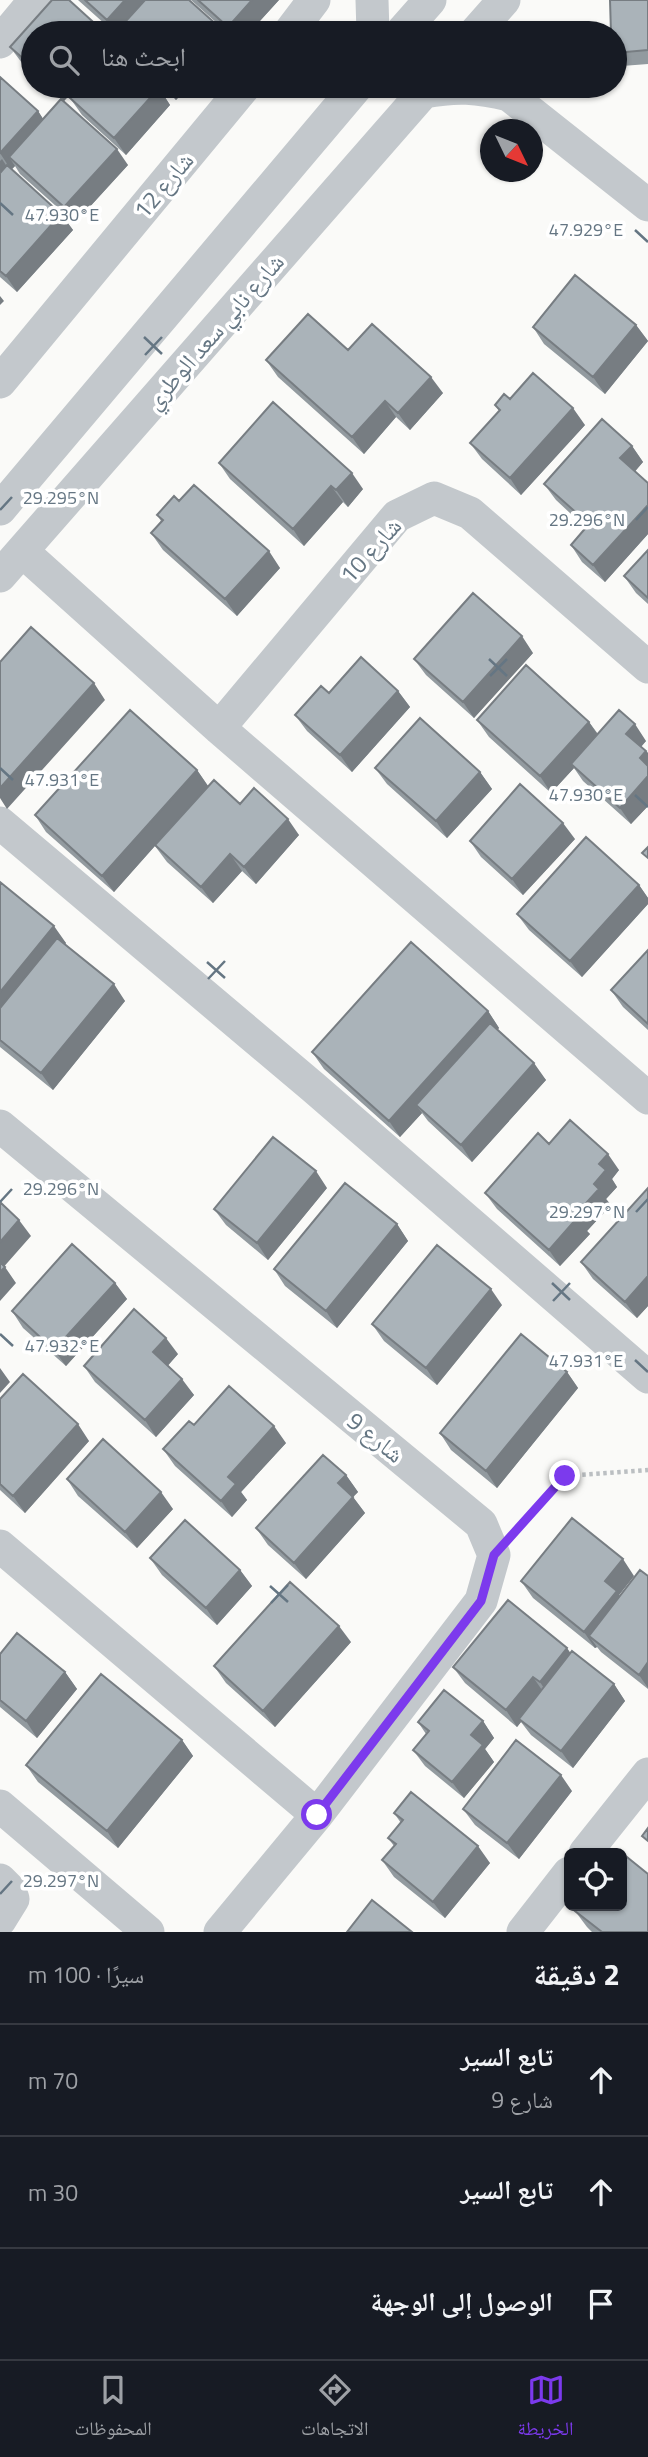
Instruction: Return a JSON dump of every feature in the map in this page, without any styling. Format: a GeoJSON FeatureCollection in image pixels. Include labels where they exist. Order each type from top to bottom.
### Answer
{"type":"FeatureCollection","features":[{"type":"Feature","properties":{"kind":"street"},"geometry":{"type":"LineString","coordinates":[[0,42],[35,0]]}},
{"type":"Feature","properties":{"kind":"street"},"geometry":{"type":"LineString","coordinates":[[298,21],[314,0]]}},
{"type":"Feature","properties":{"kind":"street"},"geometry":{"type":"LineString","coordinates":[[372,0],[373,21]]}},
{"type":"Feature","properties":{"kind":"street"},"geometry":{"type":"LineString","coordinates":[[412,21],[430,0]]}},
{"type":"Feature","properties":{"kind":"street","name":"شارع 12"},"geometry":{"type":"LineString","coordinates":[[0,382],[235,98]]}},
{"type":"Feature","properties":{"kind":"street","name":"شارع نابي سعد الوطري"},"geometry":{"type":"LineString","coordinates":[[0,509],[346,98]]}},
{"type":"Feature","properties":{"kind":"street"},"geometry":{"type":"LineString","coordinates":[[353,98],[354,109],[363,120],[378,127],[393,126]]}},
{"type":"Feature","properties":{"kind":"street","name":"شارع نابي سعد الوطري"},"geometry":{"type":"LineString","coordinates":[[0,576],[419,98]]}},
{"type":"Feature","properties":{"kind":"street"},"geometry":{"type":"LineString","coordinates":[[515,98],[648,205]]}},
{"type":"Feature","properties":{"kind":"street","name":"شارع 10"},"geometry":{"type":"LineString","coordinates":[[219,728],[397,516],[434,498],[470,513],[648,667]]}},
{"type":"Feature","properties":{"kind":"street"},"geometry":{"type":"LineString","coordinates":[[22,551],[219,728],[648,1098]]}},
{"type":"Feature","properties":{"kind":"street"},"geometry":{"type":"LineString","coordinates":[[0,823],[313,1087],[648,1377]]}},
{"type":"Feature","properties":{"kind":"street","name":"شارع 9"},"geometry":{"type":"LineString","coordinates":[[0,1126],[481,1524],[494,1555]]}},
{"type":"Feature","properties":{"kind":"street"},"geometry":{"type":"LineString","coordinates":[[0,1546],[317,1815]]}},
{"type":"Feature","properties":{"kind":"street"},"geometry":{"type":"LineString","coordinates":[[220,1932],[317,1815],[481,1601],[494,1555]]}},
{"type":"Feature","properties":{"kind":"street"},"geometry":{"type":"LineString","coordinates":[[589,1848],[648,1774]]}},
{"type":"Feature","properties":{"kind":"street"},"geometry":{"type":"LineString","coordinates":[[0,1806],[131,1927]]}},
{"type":"Feature","properties":{"kind":"street"},"geometry":{"type":"LineString","coordinates":[[523,1932],[564,1879]]}},
{"type":"Feature","properties":{"kind":"street"},"geometry":{"type":"LineString","coordinates":[[0,1880],[10,1890],[13,1899],[0,1920]]}},
{"type":"Feature","properties":{"kind":"path"},"geometry":{"type":"LineString","coordinates":[[494,1555],[565,1476],[648,1470]]}},
{"type":"Feature","properties":{"kind":"building"},"geometry":{"type":"Polygon","coordinates":[[[52,0],[69,0],[92,21],[33,21],[52,0]]]}},
{"type":"Feature","properties":{"kind":"building"},"geometry":{"type":"Polygon","coordinates":[[[85,0],[125,0],[107,20],[85,0]]]}},
{"type":"Feature","properties":{"kind":"building"},"geometry":{"type":"Polygon","coordinates":[[[145,0],[189,0],[213,21],[126,21],[145,0]]]}},
{"type":"Feature","properties":{"kind":"building"},"geometry":{"type":"Polygon","coordinates":[[[198,0],[252,0],[233,21],[221,21],[198,0]]]}},
{"type":"Feature","properties":{"kind":"building"},"geometry":{"type":"Polygon","coordinates":[[[610,0],[648,0],[648,50],[627,52],[627,21],[611,21],[610,0]]]}},
{"type":"Feature","properties":{"kind":"building"},"geometry":{"type":"Polygon","coordinates":[[[21,35],[21,57],[10,47],[21,35]]]}},
{"type":"Feature","properties":{"kind":"building"},"geometry":{"type":"Polygon","coordinates":[[[0,77],[38,111],[0,153],[0,77]]]}},
{"type":"Feature","properties":{"kind":"building"},"geometry":{"type":"Polygon","coordinates":[[[70,98],[150,98],[114,138],[70,98]]]}},
{"type":"Feature","properties":{"kind":"building"},"geometry":{"type":"Polygon","coordinates":[[[61,99],[117,149],[64,207],[9,157],[61,99]]]}},
{"type":"Feature","properties":{"kind":"building"},"geometry":{"type":"Polygon","coordinates":[[[7,165],[61,214],[6,276],[0,271],[0,173],[7,165]]]}},
{"type":"Feature","properties":{"kind":"building"},"geometry":{"type":"Polygon","coordinates":[[[575,275],[636,325],[593,377],[533,327],[575,275]]]}},
{"type":"Feature","properties":{"kind":"building"},"geometry":{"type":"Polygon","coordinates":[[[308,314],[348,350],[372,324],[431,377],[398,413],[385,401],[352,437],[266,360],[308,314]]]}},
{"type":"Feature","properties":{"kind":"building"},"geometry":{"type":"Polygon","coordinates":[[[533,373],[573,408],[510,478],[470,443],[500,410],[495,405],[504,394],[510,399],[533,373]]]}},
{"type":"Feature","properties":{"kind":"building"},"geometry":{"type":"Polygon","coordinates":[[[273,402],[352,473],[336,490],[331,486],[293,529],[219,463],[273,402]]]}},
{"type":"Feature","properties":{"kind":"building"},"geometry":{"type":"Polygon","coordinates":[[[602,419],[632,446],[620,458],[648,483],[648,505],[593,565],[571,545],[589,524],[544,484],[602,419]]]}},
{"type":"Feature","properties":{"kind":"building"},"geometry":{"type":"Polygon","coordinates":[[[194,485],[269,551],[225,599],[151,533],[163,520],[157,515],[174,496],[179,501],[194,485]]]}},
{"type":"Feature","properties":{"kind":"building"},"geometry":{"type":"Polygon","coordinates":[[[648,550],[648,598],[624,576],[648,550]]]}},
{"type":"Feature","properties":{"kind":"building"},"geometry":{"type":"Polygon","coordinates":[[[473,593],[522,636],[463,702],[414,659],[473,593]]]}},
{"type":"Feature","properties":{"kind":"building"},"geometry":{"type":"Polygon","coordinates":[[[31,627],[94,683],[0,788],[0,662],[31,627]]]}},
{"type":"Feature","properties":{"kind":"building"},"geometry":{"type":"Polygon","coordinates":[[[361,657],[398,691],[340,755],[295,715],[321,686],[329,693],[361,657]]]}},
{"type":"Feature","properties":{"kind":"building"},"geometry":{"type":"Polygon","coordinates":[[[526,665],[589,722],[540,776],[477,720],[526,665]]]}},
{"type":"Feature","properties":{"kind":"building"},"geometry":{"type":"Polygon","coordinates":[[[130,710],[197,770],[102,876],[35,815],[130,710]]]}},
{"type":"Feature","properties":{"kind":"building"},"geometry":{"type":"Polygon","coordinates":[[[619,710],[635,724],[626,734],[646,751],[640,758],[648,766],[648,776],[620,808],[571,764],[619,710]]]}},
{"type":"Feature","properties":{"kind":"building"},"geometry":{"type":"Polygon","coordinates":[[[420,718],[480,772],[436,821],[375,768],[420,718]]]}},
{"type":"Feature","properties":{"kind":"building"},"geometry":{"type":"Polygon","coordinates":[[[214,780],[240,804],[254,788],[288,819],[244,867],[230,854],[201,887],[155,845],[214,780]]]}},
{"type":"Feature","properties":{"kind":"building"},"geometry":{"type":"Polygon","coordinates":[[[520,784],[563,823],[512,879],[470,841],[520,784]]]}},
{"type":"Feature","properties":{"kind":"building"},"geometry":{"type":"Polygon","coordinates":[[[586,837],[639,885],[570,961],[517,914],[586,837]]]}},
{"type":"Feature","properties":{"kind":"building"},"geometry":{"type":"Polygon","coordinates":[[[648,847],[648,858],[642,853],[648,847]]]}},
{"type":"Feature","properties":{"kind":"building"},"geometry":{"type":"Polygon","coordinates":[[[0,882],[54,926],[0,992],[0,882]]]}},
{"type":"Feature","properties":{"kind":"building"},"geometry":{"type":"Polygon","coordinates":[[[57,938],[114,984],[41,1073],[0,1040],[0,1008],[57,938]]]}},
{"type":"Feature","properties":{"kind":"building"},"geometry":{"type":"Polygon","coordinates":[[[411,942],[488,1011],[389,1121],[312,1052],[411,942]]]}},
{"type":"Feature","properties":{"kind":"building"},"geometry":{"type":"Polygon","coordinates":[[[648,950],[648,1024],[611,990],[648,950]]]}},
{"type":"Feature","properties":{"kind":"building"},"geometry":{"type":"Polygon","coordinates":[[[490,1023],[534,1063],[461,1145],[416,1105],[490,1023]]]}},
{"type":"Feature","properties":{"kind":"building"},"geometry":{"type":"Polygon","coordinates":[[[570,1120],[608,1154],[599,1164],[606,1170],[594,1184],[599,1189],[549,1250],[485,1193],[538,1133],[549,1144],[570,1120]]]}},
{"type":"Feature","properties":{"kind":"building"},"geometry":{"type":"Polygon","coordinates":[[[273,1137],[316,1171],[257,1243],[214,1209],[273,1137]]]}},
{"type":"Feature","properties":{"kind":"building"},"geometry":{"type":"Polygon","coordinates":[[[345,1183],[397,1224],[326,1311],[274,1269],[345,1183]]]}},
{"type":"Feature","properties":{"kind":"building"},"geometry":{"type":"Polygon","coordinates":[[[648,1188],[648,1276],[625,1302],[581,1262],[648,1188]]]}},
{"type":"Feature","properties":{"kind":"building"},"geometry":{"type":"Polygon","coordinates":[[[0,1202],[19,1220],[0,1242],[0,1202]]]}},
{"type":"Feature","properties":{"kind":"building"},"geometry":{"type":"Polygon","coordinates":[[[72,1244],[115,1283],[54,1350],[12,1311],[72,1244]]]}},
{"type":"Feature","properties":{"kind":"building"},"geometry":{"type":"Polygon","coordinates":[[[437,1245],[491,1289],[426,1368],[372,1324],[437,1245]]]}},
{"type":"Feature","properties":{"kind":"building"},"geometry":{"type":"Polygon","coordinates":[[[134,1309],[166,1338],[153,1352],[182,1379],[145,1420],[84,1366],[134,1309]]]}},
{"type":"Feature","properties":{"kind":"building"},"geometry":{"type":"Polygon","coordinates":[[[521,1334],[567,1372],[486,1471],[440,1433],[521,1334]]]}},
{"type":"Feature","properties":{"kind":"building"},"geometry":{"type":"Polygon","coordinates":[[[23,1374],[78,1424],[13,1496],[0,1484],[0,1399],[23,1374]]]}},
{"type":"Feature","properties":{"kind":"building"},"geometry":{"type":"Polygon","coordinates":[[[229,1386],[274,1426],[228,1477],[236,1484],[221,1501],[163,1449],[189,1421],[194,1425],[229,1386]]]}},
{"type":"Feature","properties":{"kind":"building"},"geometry":{"type":"Polygon","coordinates":[[[103,1439],[161,1492],[125,1532],[67,1479],[103,1439]]]}},
{"type":"Feature","properties":{"kind":"building"},"geometry":{"type":"Polygon","coordinates":[[[323,1455],[346,1475],[338,1483],[353,1497],[294,1563],[256,1528],[323,1455]]]}},
{"type":"Feature","properties":{"kind":"building"},"geometry":{"type":"Polygon","coordinates":[[[572,1518],[623,1559],[605,1581],[617,1591],[584,1632],[521,1581],[572,1518]]]}},
{"type":"Feature","properties":{"kind":"building"},"geometry":{"type":"Polygon","coordinates":[[[185,1520],[240,1570],[206,1608],[150,1558],[185,1520]]]}},
{"type":"Feature","properties":{"kind":"building"},"geometry":{"type":"Polygon","coordinates":[[[640,1570],[648,1576],[648,1662],[639,1675],[589,1636],[640,1570]]]}},
{"type":"Feature","properties":{"kind":"building"},"geometry":{"type":"Polygon","coordinates":[[[290,1582],[339,1626],[263,1711],[214,1666],[290,1582]]]}},
{"type":"Feature","properties":{"kind":"building"},"geometry":{"type":"Polygon","coordinates":[[[508,1600],[567,1648],[540,1682],[533,1677],[506,1710],[453,1667],[508,1600]]]}},
{"type":"Feature","properties":{"kind":"building"},"geometry":{"type":"Polygon","coordinates":[[[17,1633],[65,1672],[26,1721],[0,1700],[0,1654],[17,1633]]]}},
{"type":"Feature","properties":{"kind":"building"},"geometry":{"type":"Polygon","coordinates":[[[572,1651],[614,1684],[561,1751],[519,1719],[572,1651]]]}},
{"type":"Feature","properties":{"kind":"building"},"geometry":{"type":"Polygon","coordinates":[[[101,1674],[182,1740],[107,1831],[26,1765],[101,1674]]]}},
{"type":"Feature","properties":{"kind":"building"},"geometry":{"type":"Polygon","coordinates":[[[444,1690],[483,1721],[471,1735],[483,1745],[452,1782],[413,1750],[429,1731],[418,1722],[444,1690]]]}},
{"type":"Feature","properties":{"kind":"building"},"geometry":{"type":"Polygon","coordinates":[[[516,1740],[561,1775],[507,1843],[463,1809],[516,1740]]]}},
{"type":"Feature","properties":{"kind":"building"},"geometry":{"type":"Polygon","coordinates":[[[411,1792],[478,1846],[433,1902],[382,1860],[396,1844],[388,1838],[403,1820],[394,1813],[411,1792]]]}},
{"type":"Feature","properties":{"kind":"building"},"geometry":{"type":"Polygon","coordinates":[[[648,1828],[648,1841],[642,1836],[648,1828]]]}},
{"type":"Feature","properties":{"kind":"building"},"geometry":{"type":"Polygon","coordinates":[[[627,1857],[648,1874],[648,1932],[602,1932],[575,1911],[627,1911],[627,1857]]]}},
{"type":"Feature","properties":{"kind":"building"},"geometry":{"type":"Polygon","coordinates":[[[372,1900],[412,1932],[347,1932],[372,1900]]]}},
{"type":"Feature","properties":{"kind":"route"},"geometry":{"type":"LineString","coordinates":[[317,1815],[481,1601],[494,1555],[565,1476]]}}]}
